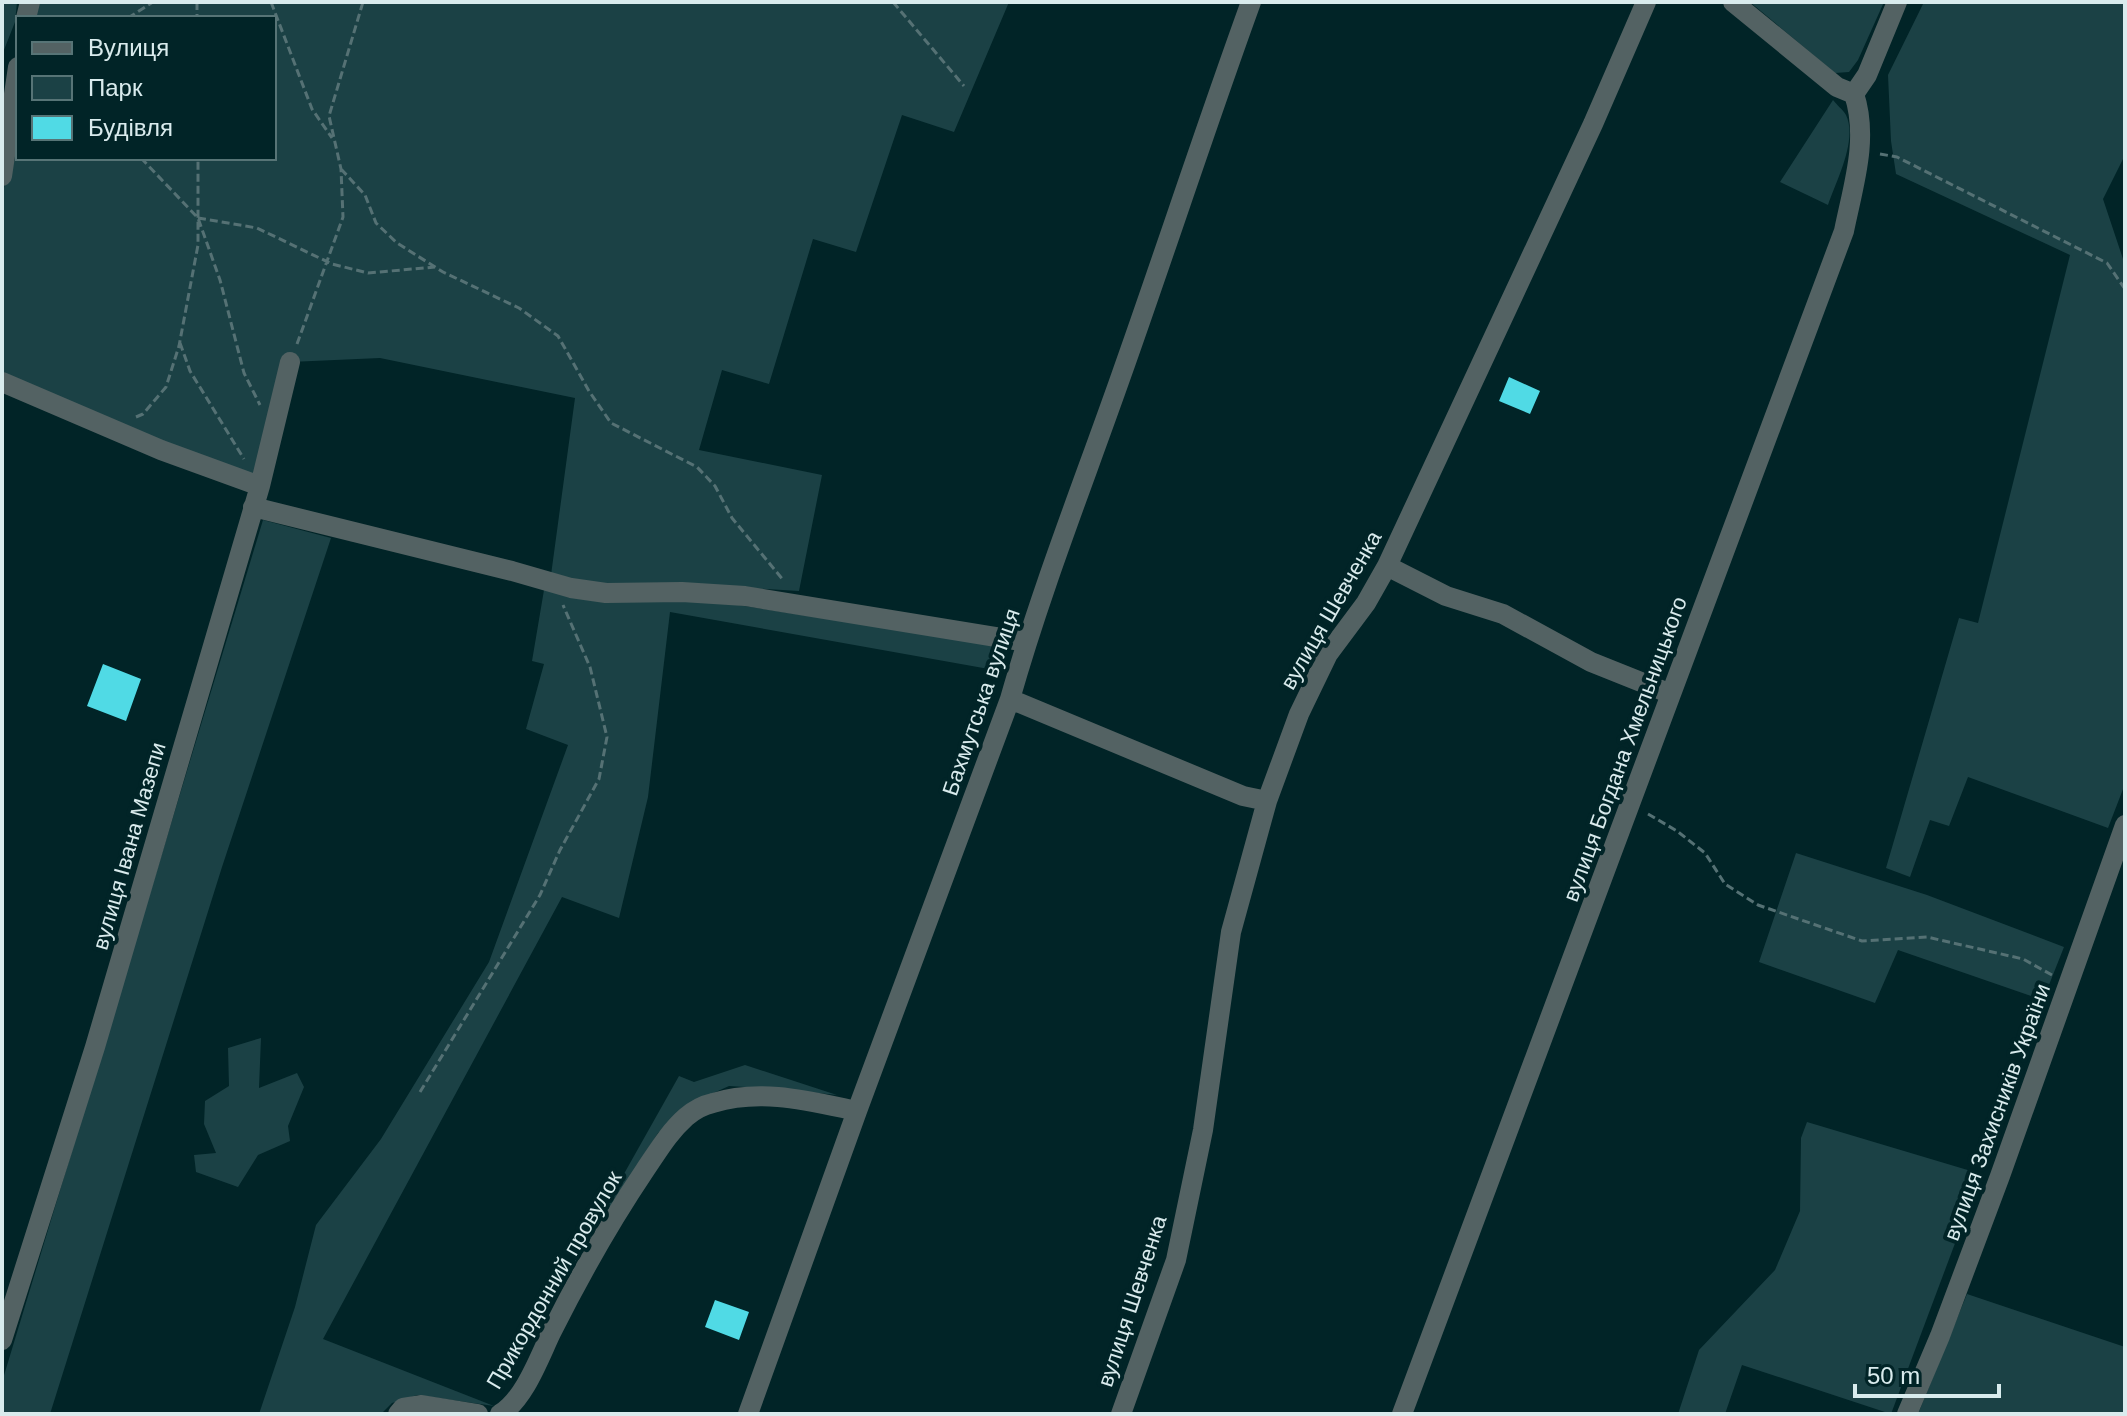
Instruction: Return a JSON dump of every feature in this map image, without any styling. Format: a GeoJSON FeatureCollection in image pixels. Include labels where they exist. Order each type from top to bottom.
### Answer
{"type":"FeatureCollection","features":[{"type":"Feature","properties":{"kind":"street","name":"Бахмутська вулиця"},"geometry":{"type":"LineString","coordinates":[[748,1414],[1010,699],[1027,642],[1251,2]]}},
{"type":"Feature","properties":{"kind":"street","name":"вулиця Шевченка"},"geometry":{"type":"LineString","coordinates":[[1121,1414],[1176,1260],[1203,1130],[1231,932],[1267,801],[1299,714],[1328,654],[1366,603],[1387,566],[1646,2]]}},
{"type":"Feature","properties":{"kind":"street"},"geometry":{"type":"LineString","coordinates":[[1733,2],[1837,87],[1854,94],[1867,75],[1897,2]]}},
{"type":"Feature","properties":{"kind":"street"},"geometry":{"type":"LineString","coordinates":[[2,176],[16,81]]}},
{"type":"Feature","properties":{"kind":"street","name":"вулиця Богдана Хмельницького"},"geometry":{"type":"LineString","coordinates":[[1402,1414],[1844,231],[1860,151],[1860,112],[1854,94]]}},
{"type":"Feature","properties":{"kind":"street","name":"вулиця Івана Мазепи"},"geometry":{"type":"LineString","coordinates":[[2,1340],[95,1047],[260,486],[290,362]]}},
{"type":"Feature","properties":{"kind":"street"},"geometry":{"type":"LineString","coordinates":[[2,382],[161,450],[260,486]]}},
{"type":"Feature","properties":{"kind":"street"},"geometry":{"type":"LineString","coordinates":[[253,507],[571,588],[606,593],[745,596],[1027,642]]}},
{"type":"Feature","properties":{"kind":"street"},"geometry":{"type":"LineString","coordinates":[[1387,566],[1446,596],[1503,614],[1591,662],[1671,694]]}},
{"type":"Feature","properties":{"kind":"street"},"geometry":{"type":"LineString","coordinates":[[1010,699],[1230,790],[1267,801]]}},
{"type":"Feature","properties":{"kind":"street","name":"вулиця Захисників України"},"geometry":{"type":"LineString","coordinates":[[1907,1414],[1940,1336],[2125,825]]}},
{"type":"Feature","properties":{"kind":"street","name":"Прикордонний провулок"},"geometry":{"type":"LineString","coordinates":[[500,1414],[519,1397],[617,1211],[669,1135],[688,1115],[711,1103],[745,1096],[802,1099],[857,1111]]}},
{"type":"Feature","properties":{"kind":"street","name":"Прикордонний провулок"},"geometry":{"type":"LineString","coordinates":[[398,1414],[403,1408],[422,1405],[478,1414]]}},
{"type":"Feature","properties":{"kind":"path"},"geometry":{"type":"LineString","coordinates":[[131,16],[153,2]]}},
{"type":"Feature","properties":{"kind":"path"},"geometry":{"type":"LineString","coordinates":[[271,2],[312,109],[334,141]]}},
{"type":"Feature","properties":{"kind":"path"},"geometry":{"type":"LineString","coordinates":[[290,362],[343,217],[341,169],[329,116],[363,2]]}},
{"type":"Feature","properties":{"kind":"path"},"geometry":{"type":"LineString","coordinates":[[893,2],[964,86]]}},
{"type":"Feature","properties":{"kind":"path"},"geometry":{"type":"LineString","coordinates":[[1860,151],[1897,157],[2089,253],[2107,263],[2125,289]]}},
{"type":"Feature","properties":{"kind":"path"},"geometry":{"type":"LineString","coordinates":[[143,160],[198,218],[220,280],[244,373],[273,434]]}},
{"type":"Feature","properties":{"kind":"path"},"geometry":{"type":"LineString","coordinates":[[113,429],[143,414],[166,387],[180,341],[198,245],[198,160]]}},
{"type":"Feature","properties":{"kind":"path"},"geometry":{"type":"LineString","coordinates":[[341,169],[365,195],[376,223],[397,243],[435,267],[519,308],[558,336],[611,423],[697,467],[715,486],[732,518],[804,605]]}},
{"type":"Feature","properties":{"kind":"path"},"geometry":{"type":"LineString","coordinates":[[198,218],[257,228],[327,262],[368,273],[435,267]]}},
{"type":"Feature","properties":{"kind":"path"},"geometry":{"type":"LineString","coordinates":[[180,341],[190,371],[260,486]]}},
{"type":"Feature","properties":{"kind":"path"},"geometry":{"type":"LineString","coordinates":[[420,1092],[540,895],[560,850],[599,779],[607,737],[590,667],[553,583]]}},
{"type":"Feature","properties":{"kind":"path"},"geometry":{"type":"LineString","coordinates":[[1632,800],[1705,853],[1725,884],[1758,905],[1862,941],[1927,937],[2023,959],[2069,984]]}},
{"type":"Feature","properties":{"kind":"green space"},"geometry":{"type":"Polygon","coordinates":[[[2,2],[17,2],[15,22],[2,55],[2,2]]]}},
{"type":"Feature","properties":{"kind":"green space"},"geometry":{"type":"Polygon","coordinates":[[[37,2],[1009,2],[954,132],[902,115],[856,252],[813,239],[769,384],[722,370],[699,450],[822,475],[799,591],[681,584],[614,587],[551,575],[575,398],[380,358],[290,362],[256,479],[2,376],[2,201],[16,109],[16,160],[276,160],[276,16],[34,16],[37,2]]]}},
{"type":"Feature","properties":{"kind":"green space"},"geometry":{"type":"Polygon","coordinates":[[[1750,2],[1884,2],[1858,60],[1849,72],[1835,73],[1750,2]]]}},
{"type":"Feature","properties":{"kind":"green space"},"geometry":{"type":"Polygon","coordinates":[[[1924,2],[2125,2],[2125,155],[2103,199],[2125,265],[2125,784],[2108,828],[1968,777],[1949,826],[1930,820],[1910,877],[1886,868],[1959,618],[1978,623],[2070,255],[1896,174],[1888,75],[1924,2]]]}},
{"type":"Feature","properties":{"kind":"green space"},"geometry":{"type":"Polygon","coordinates":[[[1833,100],[1846,115],[1849,136],[1848,148],[1828,205],[1780,182],[1833,100]]]}},
{"type":"Feature","properties":{"kind":"green space"},"geometry":{"type":"Polygon","coordinates":[[[263,520],[331,538],[222,867],[50,1414],[2,1414],[2,1382],[263,520]]]}},
{"type":"Feature","properties":{"kind":"green space"},"geometry":{"type":"Polygon","coordinates":[[[544,590],[706,600],[1009,647],[1000,671],[670,612],[648,797],[619,918],[562,897],[323,1339],[494,1406],[417,1395],[392,1403],[381,1414],[259,1414],[295,1307],[316,1225],[381,1139],[489,962],[568,745],[526,729],[544,664],[532,661],[544,590]]]}},
{"type":"Feature","properties":{"kind":"green space"},"geometry":{"type":"Polygon","coordinates":[[[1796,853],[1927,895],[2064,947],[2043,1000],[1898,950],[1875,1003],[1759,962],[1796,853]]]}},
{"type":"Feature","properties":{"kind":"green space"},"geometry":{"type":"Polygon","coordinates":[[[261,1038],[259,1088],[297,1073],[304,1087],[288,1126],[290,1141],[258,1155],[238,1187],[196,1172],[194,1155],[216,1153],[204,1124],[205,1101],[229,1086],[228,1048],[261,1038]]]}},
{"type":"Feature","properties":{"kind":"green space"},"geometry":{"type":"Polygon","coordinates":[[[745,1065],[837,1095],[729,1086],[698,1100],[658,1133],[571,1268],[679,1076],[694,1082],[745,1065]]]}},
{"type":"Feature","properties":{"kind":"green space"},"geometry":{"type":"Polygon","coordinates":[[[1807,1122],[1981,1174],[1891,1414],[1742,1365],[1725,1414],[1678,1414],[1699,1350],[1775,1270],[1800,1211],[1801,1138],[1807,1122]]]}},
{"type":"Feature","properties":{"kind":"green space"},"geometry":{"type":"Polygon","coordinates":[[[1967,1294],[2125,1347],[2125,1414],[1918,1414],[1967,1294]]]}},
{"type":"Feature","properties":{"kind":"building"},"geometry":{"type":"Polygon","coordinates":[[[1509,377],[1540,391],[1530,414],[1499,401],[1509,377]]]}},
{"type":"Feature","properties":{"kind":"building"},"geometry":{"type":"Polygon","coordinates":[[[103,664],[141,679],[126,721],[87,706],[103,664]]]}},
{"type":"Feature","properties":{"kind":"building"},"geometry":{"type":"Polygon","coordinates":[[[715,1300],[749,1312],[739,1340],[705,1327],[715,1300]]]}}]}
